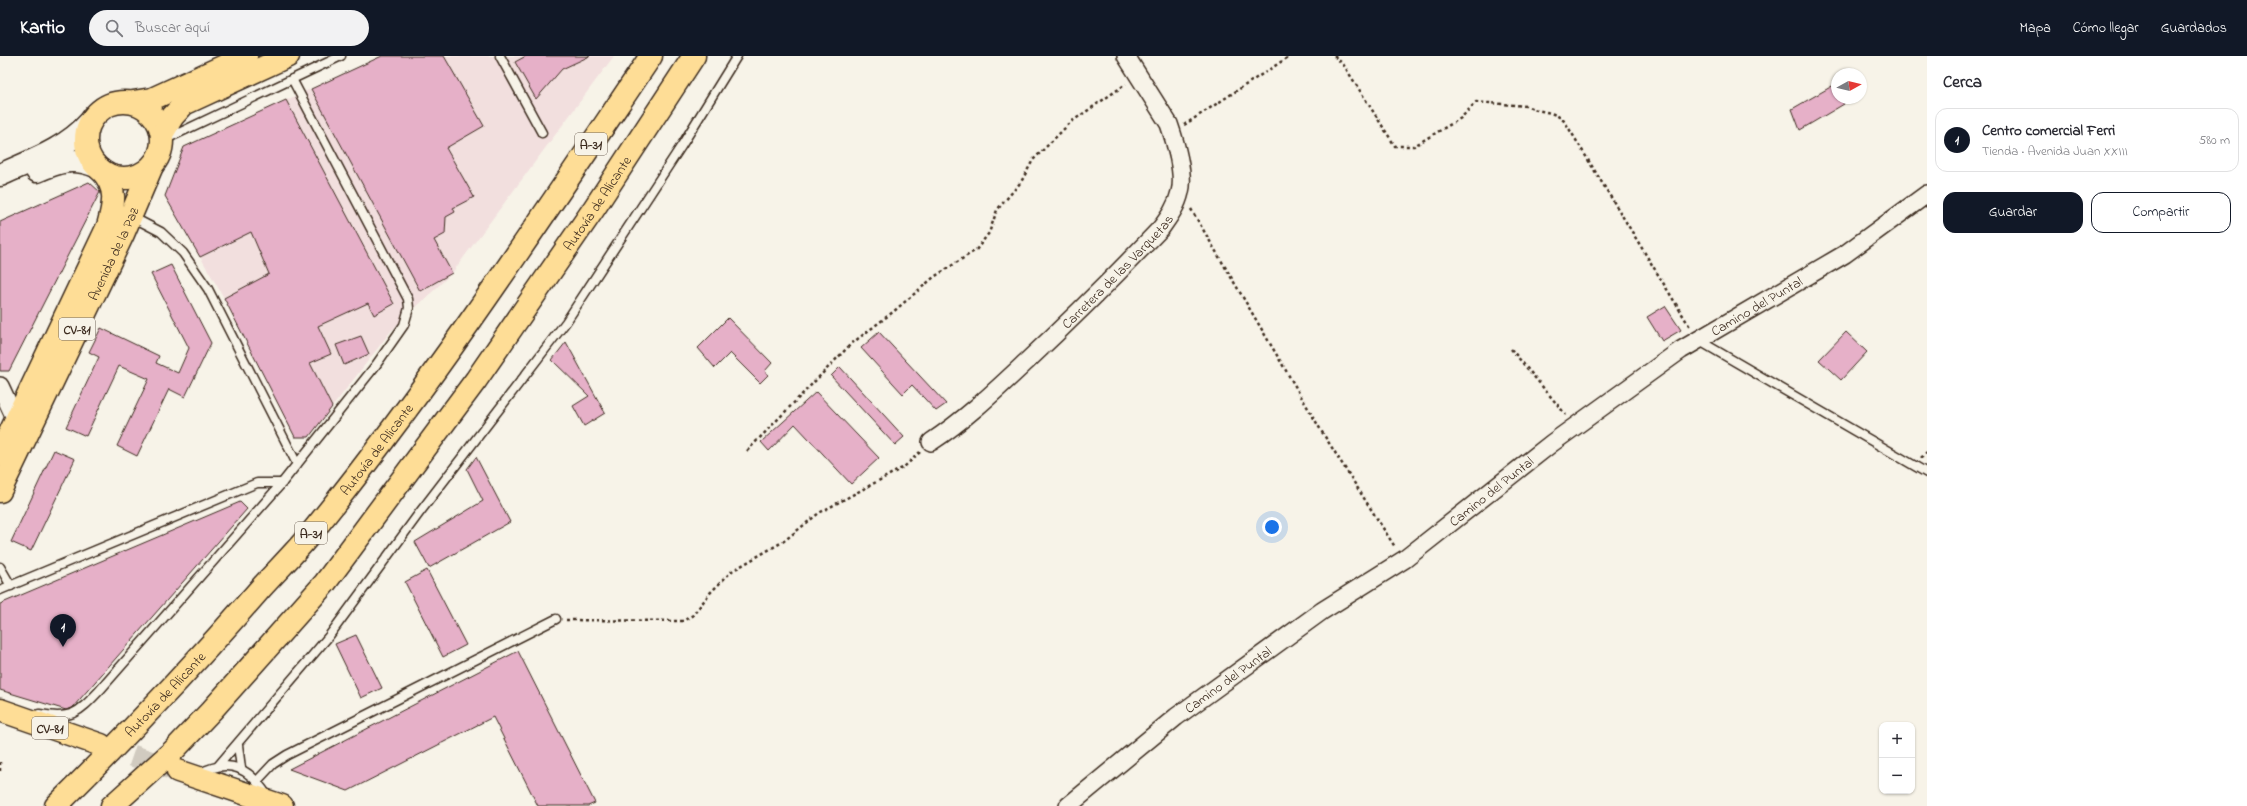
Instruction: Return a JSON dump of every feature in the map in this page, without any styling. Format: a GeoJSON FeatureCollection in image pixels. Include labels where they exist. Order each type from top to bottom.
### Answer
{"type":"FeatureCollection","features":[{"type":"Feature","properties":{"kind":"main road"},"geometry":{"type":"LineString","coordinates":[[89,123],[97,112],[108,104],[120,101],[133,102],[152,99],[246,56]]}},
{"type":"Feature","properties":{"kind":"main road","name":"CV-81"},"geometry":{"type":"LineString","coordinates":[[152,166],[161,150],[162,138],[170,120],[184,104],[288,56]]}},
{"type":"Feature","properties":{"kind":"main road","name":"Autovía de Alicante"},"geometry":{"type":"LineString","coordinates":[[56,806],[130,733],[314,530],[379,447],[446,355],[533,232],[651,56]]}},
{"type":"Feature","properties":{"kind":"main road","name":"Autovía de Alicante"},"geometry":{"type":"LineString","coordinates":[[112,806],[179,769],[217,705],[325,583],[476,380],[593,210],[694,56]]}},
{"type":"Feature","properties":{"kind":"main road"},"geometry":{"type":"LineString","coordinates":[[133,102],[145,107],[154,115],[162,138]]}},
{"type":"Feature","properties":{"kind":"main road","name":"CV-81"},"geometry":{"type":"LineString","coordinates":[[89,123],[85,135],[86,149],[92,161],[98,168]]}},
{"type":"Feature","properties":{"kind":"main road"},"geometry":{"type":"LineString","coordinates":[[98,168],[112,176],[125,178],[137,176],[152,166]]}},
{"type":"Feature","properties":{"kind":"main road","name":"Avenida de la Paz"},"geometry":{"type":"LineString","coordinates":[[0,491],[131,216],[152,166]]}},
{"type":"Feature","properties":{"kind":"main road","name":"Avenida de la Paz"},"geometry":{"type":"LineString","coordinates":[[0,454],[108,226],[115,203],[114,197],[111,184],[98,168]]}},
{"type":"Feature","properties":{"kind":"main road","name":"CV-81"},"geometry":{"type":"LineString","coordinates":[[0,710],[10,719],[97,749]]}},
{"type":"Feature","properties":{"kind":"main road"},"geometry":{"type":"LineString","coordinates":[[129,806],[145,788],[179,769],[269,805]]}},
{"type":"Feature","properties":{"kind":"street","name":"Carretera de las Varquetas"},"geometry":{"type":"LineString","coordinates":[[931,442],[952,428],[1077,314],[1161,228],[1172,213],[1181,191],[1179,162],[1172,132],[1139,75],[1126,56]]}},
{"type":"Feature","properties":{"kind":"street"},"geometry":{"type":"LineString","coordinates":[[0,175],[61,146],[78,134],[89,123]]}},
{"type":"Feature","properties":{"kind":"street"},"geometry":{"type":"LineString","coordinates":[[0,188],[55,164],[73,160],[98,168]]}},
{"type":"Feature","properties":{"kind":"street","name":"Camino del Puntal"},"geometry":{"type":"LineString","coordinates":[[1068,806],[1176,717],[1322,610],[1405,559],[1576,426],[1698,340],[1845,254],[1927,194]]}},
{"type":"Feature","properties":{"kind":"street"},"geometry":{"type":"LineString","coordinates":[[0,386],[16,420]]}},
{"type":"Feature","properties":{"kind":"lane"},"geometry":{"type":"LineString","coordinates":[[162,138],[341,56]]}},
{"type":"Feature","properties":{"kind":"lane"},"geometry":{"type":"LineString","coordinates":[[500,56],[542,133]]}},
{"type":"Feature","properties":{"kind":"lane"},"geometry":{"type":"LineString","coordinates":[[218,766],[238,745],[329,636],[420,512],[566,322],[678,151],[737,56]]}},
{"type":"Feature","properties":{"kind":"lane"},"geometry":{"type":"LineString","coordinates":[[10,719],[31,714],[64,716],[78,712],[83,708],[282,483],[397,337],[404,325],[409,308],[408,299],[292,79]]}},
{"type":"Feature","properties":{"kind":"lane"},"geometry":{"type":"LineString","coordinates":[[131,216],[161,232],[183,253],[208,289],[297,464]]}},
{"type":"Feature","properties":{"kind":"lane"},"geometry":{"type":"LineString","coordinates":[[1698,340],[1927,473]]}},
{"type":"Feature","properties":{"kind":"lane"},"geometry":{"type":"LineString","coordinates":[[0,590],[257,483],[282,483]]}},
{"type":"Feature","properties":{"kind":"lane"},"geometry":{"type":"LineString","coordinates":[[0,567],[11,586]]}},
{"type":"Feature","properties":{"kind":"lane"},"geometry":{"type":"LineString","coordinates":[[257,781],[273,764],[283,757],[556,619]]}},
{"type":"Feature","properties":{"kind":"lane"},"geometry":{"type":"LineString","coordinates":[[238,745],[238,756],[241,768]]}},
{"type":"Feature","properties":{"kind":"lane"},"geometry":{"type":"LineString","coordinates":[[179,769],[218,766],[241,768],[257,781],[269,805]]}},
{"type":"Feature","properties":{"kind":"path"},"geometry":{"type":"LineString","coordinates":[[1172,132],[1290,56]]}},
{"type":"Feature","properties":{"kind":"path"},"geometry":{"type":"LineString","coordinates":[[1334,56],[1343,64],[1395,146],[1414,146],[1461,118],[1476,102],[1527,106],[1534,110],[1558,114],[1565,122],[1698,340]]}},
{"type":"Feature","properties":{"kind":"path"},"geometry":{"type":"LineString","coordinates":[[747,451],[851,344],[893,312],[934,277],[976,250],[989,233],[997,210],[1021,182],[1037,156],[1071,122],[1139,75]]}},
{"type":"Feature","properties":{"kind":"path"},"geometry":{"type":"LineString","coordinates":[[1181,191],[1322,432],[1390,541],[1405,559]]}},
{"type":"Feature","properties":{"kind":"path"},"geometry":{"type":"LineString","coordinates":[[1511,349],[1558,407],[1576,426]]}},
{"type":"Feature","properties":{"kind":"path"},"geometry":{"type":"LineString","coordinates":[[556,619],[580,621],[683,621],[693,615],[710,593],[732,571],[784,541],[819,513],[904,467],[931,442]]}},
{"type":"Feature","properties":{"kind":"path"},"geometry":{"type":"LineString","coordinates":[[0,762],[0,772]]}},
{"type":"Feature","properties":{"kind":"shaded area"},"geometry":{"type":"Polygon","coordinates":[[[382,56],[614,56],[452,273],[391,331],[309,437],[295,437],[224,298],[165,196],[184,147],[382,56]]]}},
{"type":"Feature","properties":{"kind":"building"},"geometry":{"type":"Polygon","coordinates":[[[382,56],[444,56],[484,126],[446,148],[474,197],[453,208],[455,212],[446,217],[445,234],[434,240],[452,273],[420,291],[311,89],[382,56]]]}},
{"type":"Feature","properties":{"kind":"building"},"geometry":{"type":"Polygon","coordinates":[[[526,56],[590,56],[562,69],[536,99],[515,62],[526,56]]]}},
{"type":"Feature","properties":{"kind":"building"},"geometry":{"type":"Polygon","coordinates":[[[1831,87],[1831,104],[1844,104],[1800,130],[1792,109],[1831,87]]]}},
{"type":"Feature","properties":{"kind":"building"},"geometry":{"type":"Polygon","coordinates":[[[286,100],[394,304],[374,315],[368,303],[318,326],[331,354],[310,363],[332,407],[309,437],[295,437],[224,298],[269,274],[251,232],[200,257],[165,196],[184,147],[286,100]]]}},
{"type":"Feature","properties":{"kind":"building"},"geometry":{"type":"Polygon","coordinates":[[[89,182],[100,192],[9,371],[0,371],[0,222],[89,182]]]}},
{"type":"Feature","properties":{"kind":"building"},"geometry":{"type":"Polygon","coordinates":[[[171,265],[211,343],[185,397],[169,389],[137,456],[117,446],[149,379],[119,366],[86,436],[66,427],[99,357],[89,352],[101,328],[159,356],[156,363],[178,373],[189,348],[151,274],[171,265]]]}},
{"type":"Feature","properties":{"kind":"building"},"geometry":{"type":"Polygon","coordinates":[[[1665,306],[1681,330],[1662,341],[1647,317],[1665,306]]]}},
{"type":"Feature","properties":{"kind":"building"},"geometry":{"type":"Polygon","coordinates":[[[728,318],[772,363],[765,371],[768,375],[760,383],[730,353],[715,368],[698,348],[728,318]]]}},
{"type":"Feature","properties":{"kind":"building"},"geometry":{"type":"Polygon","coordinates":[[[879,332],[946,404],[936,411],[912,385],[903,394],[861,348],[879,332]]]}},
{"type":"Feature","properties":{"kind":"building"},"geometry":{"type":"Polygon","coordinates":[[[1846,332],[1867,352],[1841,380],[1819,360],[1846,332]]]}},
{"type":"Feature","properties":{"kind":"building"},"geometry":{"type":"Polygon","coordinates":[[[361,336],[369,354],[344,365],[336,345],[361,336]]]}},
{"type":"Feature","properties":{"kind":"building"},"geometry":{"type":"Polygon","coordinates":[[[566,342],[605,413],[584,426],[573,406],[589,396],[552,360],[566,342]]]}},
{"type":"Feature","properties":{"kind":"building"},"geometry":{"type":"Polygon","coordinates":[[[840,367],[904,437],[895,445],[831,376],[840,367]]]}},
{"type":"Feature","properties":{"kind":"building"},"geometry":{"type":"Polygon","coordinates":[[[816,392],[879,458],[851,484],[795,424],[769,451],[761,442],[816,392]]]}},
{"type":"Feature","properties":{"kind":"building"},"geometry":{"type":"Polygon","coordinates":[[[54,450],[75,459],[31,551],[11,542],[54,450]]]}},
{"type":"Feature","properties":{"kind":"building"},"geometry":{"type":"Polygon","coordinates":[[[476,457],[510,522],[429,568],[415,542],[483,501],[467,469],[476,457]]]}},
{"type":"Feature","properties":{"kind":"building"},"geometry":{"type":"Polygon","coordinates":[[[240,502],[247,509],[73,707],[66,710],[0,690],[0,604],[240,502]]]}},
{"type":"Feature","properties":{"kind":"building"},"geometry":{"type":"Polygon","coordinates":[[[427,570],[466,645],[443,657],[405,582],[427,570]]]}},
{"type":"Feature","properties":{"kind":"building"},"geometry":{"type":"Polygon","coordinates":[[[356,635],[382,688],[361,698],[335,644],[356,635]]]}},
{"type":"Feature","properties":{"kind":"building"},"geometry":{"type":"Polygon","coordinates":[[[518,651],[595,803],[588,806],[538,806],[493,717],[348,791],[289,769],[518,651]]]}},
{"type":"Feature","properties":{"kind":"tunnel"},"geometry":{"type":"LineString","coordinates":[[101,745],[175,770]]}},
{"type":"Feature","properties":{"kind":"place","name":"Centro comercial Ferri"},"geometry":{"type":"Point","coordinates":[63,647]}}]}
